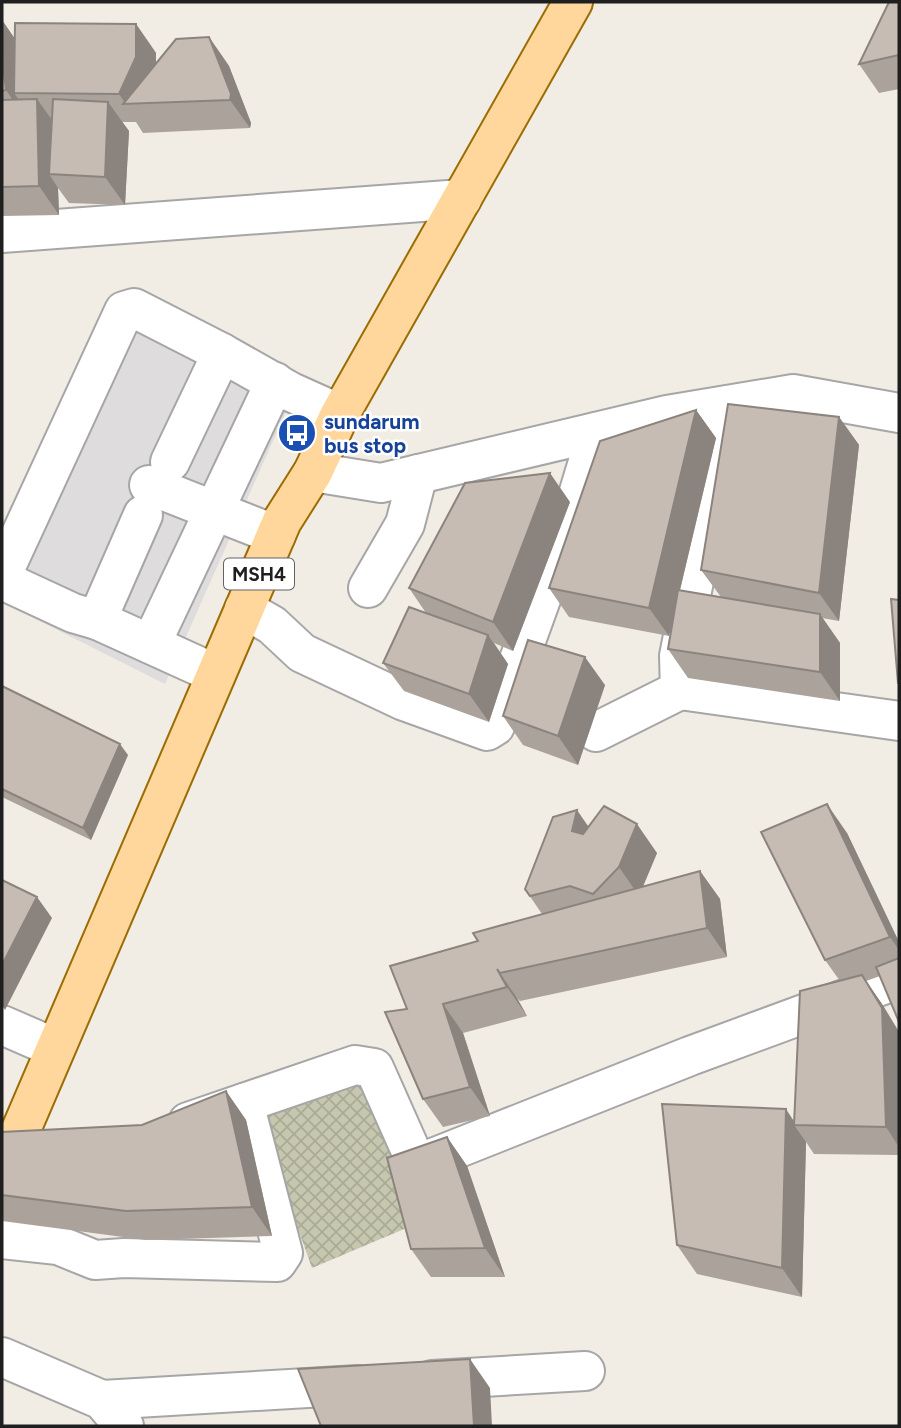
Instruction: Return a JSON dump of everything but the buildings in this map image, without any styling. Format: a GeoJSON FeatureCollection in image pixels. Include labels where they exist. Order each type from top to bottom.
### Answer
{"type":"FeatureCollection","features":[{"type":"Feature","properties":{"kind":"main road","name":"MSH4"},"geometry":{"type":"LineString","coordinates":[[5,1166],[282,521],[313,472],[340,414],[573,2]]}},
{"type":"Feature","properties":{"kind":"street"},"geometry":{"type":"LineString","coordinates":[[2,233],[462,199]]}},
{"type":"Feature","properties":{"kind":"street"},"geometry":{"type":"LineString","coordinates":[[216,674],[4,581],[3,573],[124,310],[134,308],[340,414]]}},
{"type":"Feature","properties":{"kind":"street"},"geometry":{"type":"LineString","coordinates":[[97,620],[154,487],[222,353]]}},
{"type":"Feature","properties":{"kind":"street"},"geometry":{"type":"LineString","coordinates":[[151,644],[275,382]]}},
{"type":"Feature","properties":{"kind":"street"},"geometry":{"type":"LineString","coordinates":[[313,472],[381,483],[667,415],[793,394],[899,413]]}},
{"type":"Feature","properties":{"kind":"street"},"geometry":{"type":"LineString","coordinates":[[680,690],[679,656],[729,405]]}},
{"type":"Feature","properties":{"kind":"street"},"geometry":{"type":"LineString","coordinates":[[244,609],[272,625],[302,653],[404,701],[487,731],[495,726],[574,508],[597,432]]}},
{"type":"Feature","properties":{"kind":"street"},"geometry":{"type":"LineString","coordinates":[[368,588],[405,524],[418,474]]}},
{"type":"Feature","properties":{"kind":"street"},"geometry":{"type":"LineString","coordinates":[[154,487],[276,535]]}},
{"type":"Feature","properties":{"kind":"street"},"geometry":{"type":"LineString","coordinates":[[596,732],[680,690],[899,721]]}},
{"type":"Feature","properties":{"kind":"street"},"geometry":{"type":"LineString","coordinates":[[153,1134],[355,1065],[373,1068],[414,1158],[428,1160],[690,1056],[899,979]]}},
{"type":"Feature","properties":{"kind":"street"},"geometry":{"type":"LineString","coordinates":[[2,1025],[55,1048]]}},
{"type":"Feature","properties":{"kind":"street"},"geometry":{"type":"LineString","coordinates":[[2,1239],[58,1245],[95,1260],[124,1258],[276,1262],[283,1253],[244,1103]]}},
{"type":"Feature","properties":{"kind":"street"},"geometry":{"type":"LineString","coordinates":[[5,1166],[48,1154]]}},
{"type":"Feature","properties":{"kind":"street"},"geometry":{"type":"LineString","coordinates":[[2,1357],[113,1413],[584,1371]]}},
{"type":"Feature","properties":{"kind":"shaded area"},"geometry":{"type":"Polygon","coordinates":[[[124,297],[301,378],[165,684],[2,602],[2,558],[124,297]]]}},
{"type":"Feature","properties":{"kind":"shaded area"},"geometry":{"type":"Polygon","coordinates":[[[362,1073],[416,1224],[312,1268],[256,1111],[362,1073]]]}},
{"type":"Feature","properties":{"kind":"place","name":"sundarum bus stop"},"geometry":{"type":"Point","coordinates":[297,433]}}]}
